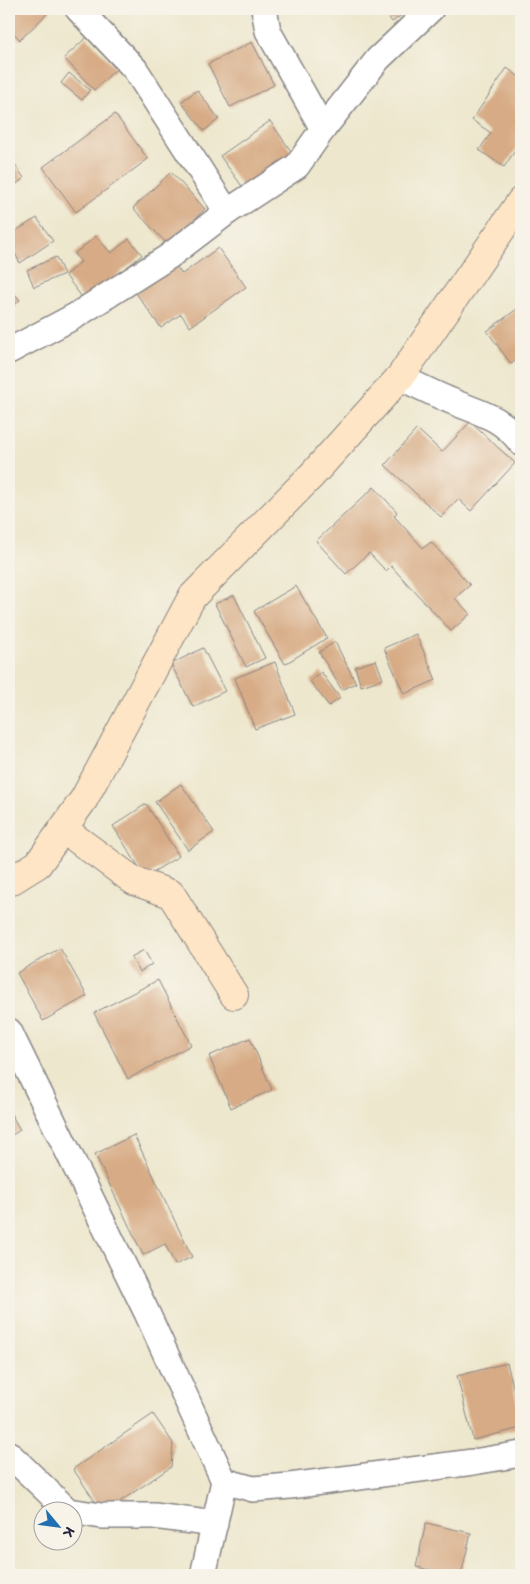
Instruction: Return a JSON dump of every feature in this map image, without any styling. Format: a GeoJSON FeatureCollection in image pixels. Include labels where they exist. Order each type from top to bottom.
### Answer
{"type":"FeatureCollection","features":[{"type":"Feature","properties":{"kind":"street"},"geometry":{"type":"LineString","coordinates":[[78,9],[135,69],[227,212]]}},
{"type":"Feature","properties":{"kind":"street"},"geometry":{"type":"LineString","coordinates":[[264,9],[268,31],[323,128]]}},
{"type":"Feature","properties":{"kind":"street"},"geometry":{"type":"LineString","coordinates":[[9,351],[74,316],[168,257],[227,212],[296,166],[378,58],[431,9]]}},
{"type":"Feature","properties":{"kind":"street"},"geometry":{"type":"LineString","coordinates":[[9,882],[38,864],[84,798],[192,597],[312,475],[400,377],[521,201]]}},
{"type":"Feature","properties":{"kind":"street"},"geometry":{"type":"LineString","coordinates":[[400,377],[451,401],[487,414],[513,432],[521,442]]}},
{"type":"Feature","properties":{"kind":"street"},"geometry":{"type":"LineString","coordinates":[[63,829],[134,880],[171,894],[234,995]]}},
{"type":"Feature","properties":{"kind":"street"},"geometry":{"type":"LineString","coordinates":[[9,1032],[147,1313],[224,1481],[204,1570],[205,1575]]}},
{"type":"Feature","properties":{"kind":"street"},"geometry":{"type":"LineString","coordinates":[[9,1454],[68,1510],[102,1516],[154,1516],[215,1524]]}},
{"type":"Feature","properties":{"kind":"street"},"geometry":{"type":"LineString","coordinates":[[224,1481],[252,1489],[290,1486],[521,1454]]}},
{"type":"Feature","properties":{"kind":"building"},"geometry":{"type":"Polygon","coordinates":[[[9,9],[52,9],[20,40],[9,28],[9,9]]]}},
{"type":"Feature","properties":{"kind":"building"},"geometry":{"type":"Polygon","coordinates":[[[383,9],[411,9],[392,22],[383,9]]]}},
{"type":"Feature","properties":{"kind":"building"},"geometry":{"type":"Polygon","coordinates":[[[87,37],[116,69],[94,90],[64,58],[87,37]]]}},
{"type":"Feature","properties":{"kind":"building"},"geometry":{"type":"Polygon","coordinates":[[[252,42],[274,85],[230,107],[208,64],[252,42]]]}},
{"type":"Feature","properties":{"kind":"building"},"geometry":{"type":"Polygon","coordinates":[[[507,68],[521,78],[521,142],[504,167],[479,150],[491,133],[472,120],[507,68]]]}},
{"type":"Feature","properties":{"kind":"building"},"geometry":{"type":"Polygon","coordinates":[[[69,73],[90,90],[82,100],[61,83],[69,73]]]}},
{"type":"Feature","properties":{"kind":"building"},"geometry":{"type":"Polygon","coordinates":[[[197,90],[219,119],[204,131],[181,102],[197,90]]]}},
{"type":"Feature","properties":{"kind":"building"},"geometry":{"type":"Polygon","coordinates":[[[115,114],[148,159],[76,212],[43,167],[115,114]]]}},
{"type":"Feature","properties":{"kind":"building"},"geometry":{"type":"Polygon","coordinates":[[[270,121],[293,154],[244,189],[220,156],[270,121]]]}},
{"type":"Feature","properties":{"kind":"building"},"geometry":{"type":"Polygon","coordinates":[[[9,156],[24,178],[9,190],[9,156]]]}},
{"type":"Feature","properties":{"kind":"building"},"geometry":{"type":"Polygon","coordinates":[[[171,172],[205,209],[168,245],[133,208],[171,172]]]}},
{"type":"Feature","properties":{"kind":"building"},"geometry":{"type":"Polygon","coordinates":[[[37,218],[53,241],[20,263],[9,242],[9,235],[37,218]]]}},
{"type":"Feature","properties":{"kind":"building"},"geometry":{"type":"Polygon","coordinates":[[[96,236],[111,253],[129,239],[142,255],[85,301],[65,275],[81,262],[74,254],[96,236]]]}},
{"type":"Feature","properties":{"kind":"building"},"geometry":{"type":"Polygon","coordinates":[[[218,248],[246,287],[190,327],[181,314],[161,328],[136,293],[175,265],[182,274],[218,248]]]}},
{"type":"Feature","properties":{"kind":"building"},"geometry":{"type":"Polygon","coordinates":[[[56,257],[64,274],[34,287],[27,270],[56,257]]]}},
{"type":"Feature","properties":{"kind":"building"},"geometry":{"type":"Polygon","coordinates":[[[9,288],[20,300],[9,310],[9,288]]]}},
{"type":"Feature","properties":{"kind":"building"},"geometry":{"type":"Polygon","coordinates":[[[521,306],[521,357],[511,364],[487,331],[521,306]]]}},
{"type":"Feature","properties":{"kind":"building"},"geometry":{"type":"Polygon","coordinates":[[[470,422],[515,463],[471,511],[458,499],[441,517],[385,465],[417,429],[442,452],[470,422]]]}},
{"type":"Feature","properties":{"kind":"building"},"geometry":{"type":"Polygon","coordinates":[[[374,487],[397,512],[394,516],[423,548],[431,542],[470,585],[455,598],[470,614],[451,631],[391,566],[386,571],[369,553],[346,574],[316,541],[374,487]]]}},
{"type":"Feature","properties":{"kind":"building"},"geometry":{"type":"Polygon","coordinates":[[[296,586],[327,638],[285,664],[254,611],[296,586]]]}},
{"type":"Feature","properties":{"kind":"building"},"geometry":{"type":"Polygon","coordinates":[[[234,595],[265,658],[246,667],[215,604],[234,595]]]}},
{"type":"Feature","properties":{"kind":"building"},"geometry":{"type":"Polygon","coordinates":[[[416,634],[436,680],[404,694],[384,648],[416,634]]]}},
{"type":"Feature","properties":{"kind":"building"},"geometry":{"type":"Polygon","coordinates":[[[335,642],[356,683],[342,690],[319,652],[335,642]]]}},
{"type":"Feature","properties":{"kind":"building"},"geometry":{"type":"Polygon","coordinates":[[[203,648],[225,691],[193,707],[171,664],[203,648]]]}},
{"type":"Feature","properties":{"kind":"building"},"geometry":{"type":"Polygon","coordinates":[[[376,660],[383,679],[361,686],[355,667],[376,660]]]}},
{"type":"Feature","properties":{"kind":"building"},"geometry":{"type":"Polygon","coordinates":[[[275,662],[295,714],[255,729],[235,678],[275,662]]]}},
{"type":"Feature","properties":{"kind":"building"},"geometry":{"type":"Polygon","coordinates":[[[321,672],[340,698],[329,706],[310,681],[321,672]]]}},
{"type":"Feature","properties":{"kind":"building"},"geometry":{"type":"Polygon","coordinates":[[[181,784],[214,832],[188,850],[155,802],[181,784]]]}},
{"type":"Feature","properties":{"kind":"building"},"geometry":{"type":"Polygon","coordinates":[[[146,804],[179,856],[145,877],[113,826],[146,804]]]}},
{"type":"Feature","properties":{"kind":"building"},"geometry":{"type":"Polygon","coordinates":[[[60,948],[87,996],[43,1021],[17,973],[60,948]]]}},
{"type":"Feature","properties":{"kind":"building"},"geometry":{"type":"Polygon","coordinates":[[[144,950],[152,964],[140,972],[131,957],[144,950]]]}},
{"type":"Feature","properties":{"kind":"building"},"geometry":{"type":"Polygon","coordinates":[[[158,980],[191,1045],[128,1079],[94,1013],[158,980]]]}},
{"type":"Feature","properties":{"kind":"building"},"geometry":{"type":"Polygon","coordinates":[[[250,1038],[272,1090],[231,1108],[209,1056],[250,1038]]]}},
{"type":"Feature","properties":{"kind":"building"},"geometry":{"type":"Polygon","coordinates":[[[9,1110],[20,1130],[9,1137],[9,1110]]]}},
{"type":"Feature","properties":{"kind":"building"},"geometry":{"type":"Polygon","coordinates":[[[134,1135],[192,1257],[175,1265],[165,1244],[143,1255],[95,1154],[134,1135]]]}},
{"type":"Feature","properties":{"kind":"building"},"geometry":{"type":"Polygon","coordinates":[[[507,1363],[521,1417],[521,1428],[473,1440],[457,1376],[507,1363]]]}},
{"type":"Feature","properties":{"kind":"building"},"geometry":{"type":"Polygon","coordinates":[[[153,1414],[173,1443],[171,1467],[103,1513],[73,1469],[153,1414]]]}},
{"type":"Feature","properties":{"kind":"building"},"geometry":{"type":"Polygon","coordinates":[[[426,1523],[471,1533],[461,1575],[416,1567],[426,1523]]]}}]}
